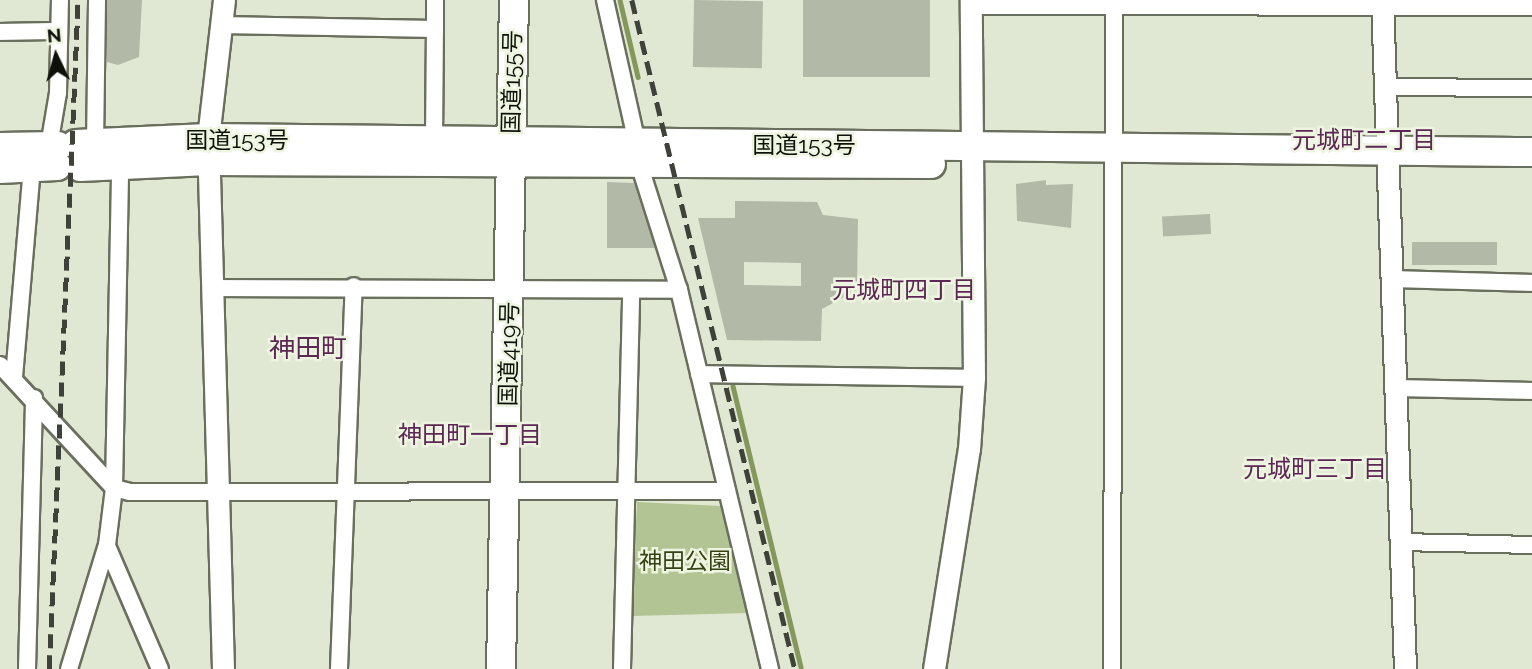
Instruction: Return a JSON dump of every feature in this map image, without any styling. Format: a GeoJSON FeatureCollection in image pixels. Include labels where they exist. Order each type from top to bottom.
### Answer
{"type":"FeatureCollection","features":[{"type":"Feature","properties":{"kind":"highway","name":"国道155号"},"geometry":{"type":"LineString","coordinates":[[511,153],[514,0]]}},
{"type":"Feature","properties":{"kind":"highway","name":"国道153号"},"geometry":{"type":"LineString","coordinates":[[0,169],[64,155],[434,140],[511,153]]}},
{"type":"Feature","properties":{"kind":"highway","name":"国道153号"},"geometry":{"type":"LineString","coordinates":[[0,148],[120,163],[208,149],[638,155],[1385,159],[1532,152]]}},
{"type":"Feature","properties":{"kind":"highway","name":"国道419号"},"geometry":{"type":"LineString","coordinates":[[501,669],[511,153]]}},
{"type":"Feature","properties":{"kind":"highway","name":"国道153号"},"geometry":{"type":"LineString","coordinates":[[1385,159],[1532,171]]}},
{"type":"Feature","properties":{"kind":"street"},"geometry":{"type":"LineString","coordinates":[[60,0],[58,93],[64,155]]}},
{"type":"Feature","properties":{"kind":"street"},"geometry":{"type":"LineString","coordinates":[[14,377],[97,0]]}},
{"type":"Feature","properties":{"kind":"street"},"geometry":{"type":"LineString","coordinates":[[223,669],[208,149],[224,0]]}},
{"type":"Feature","properties":{"kind":"street"},"geometry":{"type":"LineString","coordinates":[[434,140],[435,0]]}},
{"type":"Feature","properties":{"kind":"street"},"geometry":{"type":"LineString","coordinates":[[605,0],[638,155],[678,290],[770,669]]}},
{"type":"Feature","properties":{"kind":"street"},"geometry":{"type":"LineString","coordinates":[[1112,669],[1114,2]]}},
{"type":"Feature","properties":{"kind":"street"},"geometry":{"type":"LineString","coordinates":[[934,669],[969,449],[974,378],[968,155],[971,3],[1382,3],[1532,7]]}},
{"type":"Feature","properties":{"kind":"street"},"geometry":{"type":"LineString","coordinates":[[1382,3],[1385,159],[1405,669]]}},
{"type":"Feature","properties":{"kind":"street"},"geometry":{"type":"LineString","coordinates":[[221,25],[435,29]]}},
{"type":"Feature","properties":{"kind":"street"},"geometry":{"type":"LineString","coordinates":[[0,32],[58,31]]}},
{"type":"Feature","properties":{"kind":"street"},"geometry":{"type":"LineString","coordinates":[[1384,87],[1532,88]]}},
{"type":"Feature","properties":{"kind":"street"},"geometry":{"type":"LineString","coordinates":[[69,669],[107,546],[114,488],[120,163]]}},
{"type":"Feature","properties":{"kind":"street"},"geometry":{"type":"LineString","coordinates":[[1391,279],[1532,283]]}},
{"type":"Feature","properties":{"kind":"street"},"geometry":{"type":"LineString","coordinates":[[213,288],[354,286],[678,290]]}},
{"type":"Feature","properties":{"kind":"street"},"geometry":{"type":"LineString","coordinates":[[339,669],[354,286]]}},
{"type":"Feature","properties":{"kind":"street"},"geometry":{"type":"LineString","coordinates":[[622,669],[631,290]]}},
{"type":"Feature","properties":{"kind":"street"},"geometry":{"type":"LineString","coordinates":[[0,365],[34,398],[114,488],[219,492],[347,491],[506,495],[727,491]]}},
{"type":"Feature","properties":{"kind":"street"},"geometry":{"type":"LineString","coordinates":[[699,374],[974,378]]}},
{"type":"Feature","properties":{"kind":"street"},"geometry":{"type":"LineString","coordinates":[[1393,388],[1532,391]]}},
{"type":"Feature","properties":{"kind":"street"},"geometry":{"type":"LineString","coordinates":[[27,669],[34,398]]}},
{"type":"Feature","properties":{"kind":"street"},"geometry":{"type":"LineString","coordinates":[[1400,542],[1532,545]]}},
{"type":"Feature","properties":{"kind":"street"},"geometry":{"type":"LineString","coordinates":[[107,546],[160,669]]}},
{"type":"Feature","properties":{"kind":"green space","name":"神田公園"},"geometry":{"type":"Polygon","coordinates":[[[637,502],[722,506],[748,613],[632,616],[637,502]]]}},
{"type":"Feature","properties":{"kind":"building"},"geometry":{"type":"Polygon","coordinates":[[[107,0],[142,0],[139,57],[118,65],[107,62],[107,0]]]}},
{"type":"Feature","properties":{"kind":"building"},"geometry":{"type":"Polygon","coordinates":[[[694,0],[763,1],[762,68],[693,67],[694,0]]]}},
{"type":"Feature","properties":{"kind":"building"},"geometry":{"type":"Polygon","coordinates":[[[803,0],[930,0],[930,77],[803,77],[803,0]]]}},
{"type":"Feature","properties":{"kind":"building"},"geometry":{"type":"Polygon","coordinates":[[[1046,180],[1046,185],[1073,184],[1071,228],[1017,221],[1016,184],[1046,180]]]}},
{"type":"Feature","properties":{"kind":"building"},"geometry":{"type":"Polygon","coordinates":[[[607,182],[634,183],[655,248],[607,248],[607,182]]]}},
{"type":"Feature","properties":{"kind":"building"},"geometry":{"type":"Polygon","coordinates":[[[735,201],[817,202],[823,215],[858,219],[857,290],[822,309],[821,341],[727,340],[698,218],[735,218],[735,201]],[[744,262],[744,285],[801,286],[801,263],[744,262]]]}},
{"type":"Feature","properties":{"kind":"building"},"geometry":{"type":"Polygon","coordinates":[[[1210,214],[1211,234],[1163,236],[1162,217],[1210,214]]]}},
{"type":"Feature","properties":{"kind":"building"},"geometry":{"type":"Polygon","coordinates":[[[1412,242],[1497,242],[1497,265],[1412,265],[1412,242]]]}},
{"type":"Feature","properties":{"kind":"waterway"},"geometry":{"type":"LineString","coordinates":[[620,0],[638,77]]}},
{"type":"Feature","properties":{"kind":"waterway"},"geometry":{"type":"LineString","coordinates":[[733,386],[801,667]]}},
{"type":"Feature","properties":{"kind":"railway"},"geometry":{"type":"LineString","coordinates":[[49,669],[78,0]]}},
{"type":"Feature","properties":{"kind":"railway"},"geometry":{"type":"LineString","coordinates":[[632,0],[795,669]]}},
{"type":"Feature","properties":{"kind":"district","name":"元城町二丁目"},"geometry":{"type":"Point","coordinates":[1364,140]}},
{"type":"Feature","properties":{"kind":"district","name":"元城町四丁目"},"geometry":{"type":"Point","coordinates":[904,290]}},
{"type":"Feature","properties":{"kind":"district","name":"神田町"},"geometry":{"type":"Point","coordinates":[308,349]}},
{"type":"Feature","properties":{"kind":"district","name":"神田町一丁目"},"geometry":{"type":"Point","coordinates":[470,435]}},
{"type":"Feature","properties":{"kind":"district","name":"元城町三丁目"},"geometry":{"type":"Point","coordinates":[1315,469]}}]}
